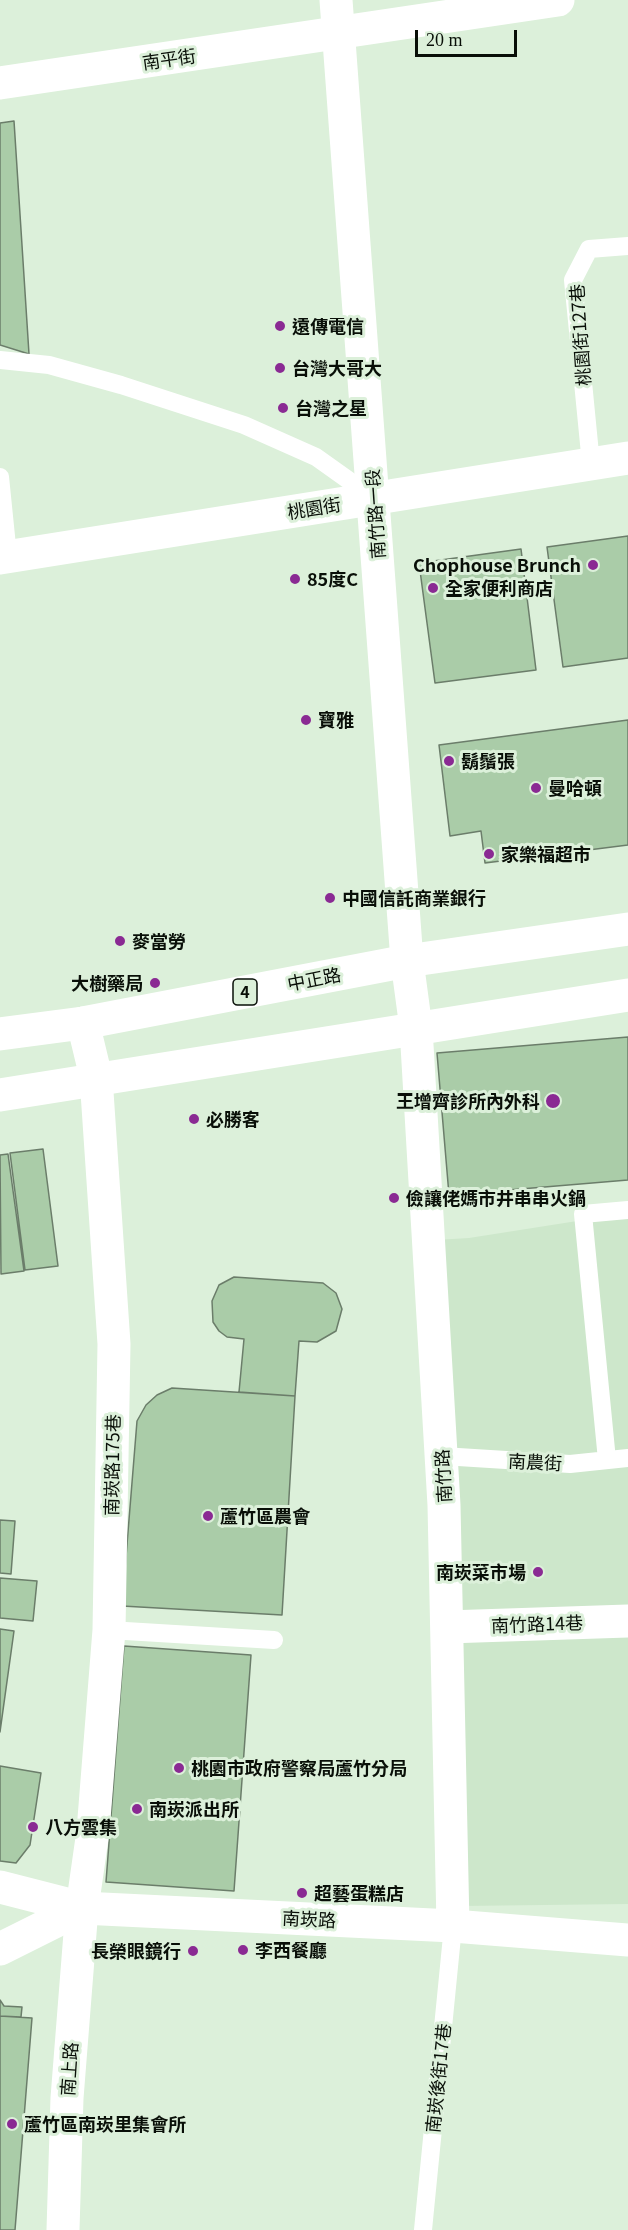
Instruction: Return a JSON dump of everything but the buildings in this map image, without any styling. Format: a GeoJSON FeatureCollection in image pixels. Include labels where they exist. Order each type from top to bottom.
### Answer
{"type":"FeatureCollection","features":[{"type":"Feature","properties":{"kind":"street","name":"南竹路一段"},"geometry":{"type":"LineString","coordinates":[[336,0],[375,499],[407,961],[416,1028]]}},
{"type":"Feature","properties":{"kind":"street","name":"南平街"},"geometry":{"type":"LineString","coordinates":[[0,83],[558,0]]}},
{"type":"Feature","properties":{"kind":"street","name":"桃園街"},"geometry":{"type":"LineString","coordinates":[[4,557],[628,458]]}},
{"type":"Feature","properties":{"kind":"street","name":"中正路"},"geometry":{"type":"LineString","coordinates":[[0,1034],[83,1023],[407,961],[628,929]]}},
{"type":"Feature","properties":{"kind":"street"},"geometry":{"type":"LineString","coordinates":[[0,1095],[96,1077],[628,995]]}},
{"type":"Feature","properties":{"kind":"street","name":"南崁路175巷"},"geometry":{"type":"LineString","coordinates":[[82,1908],[93,1831],[109,1630],[114,1344],[96,1077],[83,1023]]}},
{"type":"Feature","properties":{"kind":"street","name":"南竹路"},"geometry":{"type":"LineString","coordinates":[[416,1028],[442,1456],[453,1926]]}},
{"type":"Feature","properties":{"kind":"street","name":"南竹路14巷"},"geometry":{"type":"LineString","coordinates":[[447,1627],[628,1621]]}},
{"type":"Feature","properties":{"kind":"street"},"geometry":{"type":"LineString","coordinates":[[0,1887],[82,1908]]}},
{"type":"Feature","properties":{"kind":"street","name":"南崁路"},"geometry":{"type":"LineString","coordinates":[[0,1949],[82,1908],[453,1926],[628,1940]]}},
{"type":"Feature","properties":{"kind":"street","name":"南上路"},"geometry":{"type":"LineString","coordinates":[[63,2230],[67,2098],[82,1908]]}},
{"type":"Feature","properties":{"kind":"lane","name":"桃園街127巷"},"geometry":{"type":"LineString","coordinates":[[591,464],[573,280],[589,249],[628,246]]}},
{"type":"Feature","properties":{"kind":"lane"},"geometry":{"type":"LineString","coordinates":[[0,360],[49,365],[121,385],[244,425],[316,457],[375,499]]}},
{"type":"Feature","properties":{"kind":"lane"},"geometry":{"type":"LineString","coordinates":[[0,477],[4,557]]}},
{"type":"Feature","properties":{"kind":"lane"},"geometry":{"type":"LineString","coordinates":[[607,1460],[583,1214],[628,1210]]}},
{"type":"Feature","properties":{"kind":"lane","name":"南農街"},"geometry":{"type":"LineString","coordinates":[[442,1456],[570,1464],[628,1458]]}},
{"type":"Feature","properties":{"kind":"lane"},"geometry":{"type":"LineString","coordinates":[[109,1630],[274,1640]]}},
{"type":"Feature","properties":{"kind":"lane","name":"南崁後街17巷"},"geometry":{"type":"LineString","coordinates":[[423,2230],[453,1926]]}},
{"type":"Feature","properties":{"kind":"shaded area","name":"南崁菜市場"},"geometry":{"type":"Polygon","coordinates":[[[628,1213],[628,1904],[461,1906],[435,1240],[469,1238],[628,1213]]]}},
{"type":"Feature","properties":{"kind":"place","name":"遠傳電信"},"geometry":{"type":"Point","coordinates":[280,326]}},
{"type":"Feature","properties":{"kind":"place","name":"台灣大哥大"},"geometry":{"type":"Point","coordinates":[280,368]}},
{"type":"Feature","properties":{"kind":"place","name":"台灣之星"},"geometry":{"type":"Point","coordinates":[283,408]}},
{"type":"Feature","properties":{"kind":"place","name":"Chophouse Brunch"},"geometry":{"type":"Point","coordinates":[593,565]}},
{"type":"Feature","properties":{"kind":"place","name":"85度C"},"geometry":{"type":"Point","coordinates":[295,579]}},
{"type":"Feature","properties":{"kind":"place","name":"全家便利商店"},"geometry":{"type":"Point","coordinates":[433,588]}},
{"type":"Feature","properties":{"kind":"place","name":"寶雅"},"geometry":{"type":"Point","coordinates":[306,720]}},
{"type":"Feature","properties":{"kind":"place","name":"鬍鬚張"},"geometry":{"type":"Point","coordinates":[449,761]}},
{"type":"Feature","properties":{"kind":"place","name":"曼哈頓"},"geometry":{"type":"Point","coordinates":[536,788]}},
{"type":"Feature","properties":{"kind":"place","name":"家樂福超市"},"geometry":{"type":"Point","coordinates":[489,854]}},
{"type":"Feature","properties":{"kind":"place","name":"中國信託商業銀行"},"geometry":{"type":"Point","coordinates":[330,898]}},
{"type":"Feature","properties":{"kind":"place","name":"麥當勞"},"geometry":{"type":"Point","coordinates":[120,941]}},
{"type":"Feature","properties":{"kind":"place","name":"大樹藥局"},"geometry":{"type":"Point","coordinates":[155,983]}},
{"type":"Feature","properties":{"kind":"place","name":"王增齊診所內外科"},"geometry":{"type":"Point","coordinates":[553,1101]}},
{"type":"Feature","properties":{"kind":"place","name":"必勝客"},"geometry":{"type":"Point","coordinates":[194,1119]}},
{"type":"Feature","properties":{"kind":"place","name":"儉讓佬媽市井串串火鍋"},"geometry":{"type":"Point","coordinates":[394,1198]}},
{"type":"Feature","properties":{"kind":"place","name":"蘆竹區農會"},"geometry":{"type":"Point","coordinates":[208,1516]}},
{"type":"Feature","properties":{"kind":"place","name":"南崁菜市場"},"geometry":{"type":"Point","coordinates":[538,1572]}},
{"type":"Feature","properties":{"kind":"place","name":"桃園市政府警察局蘆竹分局"},"geometry":{"type":"Point","coordinates":[179,1768]}},
{"type":"Feature","properties":{"kind":"place","name":"南崁派出所"},"geometry":{"type":"Point","coordinates":[137,1809]}},
{"type":"Feature","properties":{"kind":"place","name":"八方雲集"},"geometry":{"type":"Point","coordinates":[33,1827]}},
{"type":"Feature","properties":{"kind":"place","name":"超藝蛋糕店"},"geometry":{"type":"Point","coordinates":[302,1893]}},
{"type":"Feature","properties":{"kind":"place","name":"李西餐廳"},"geometry":{"type":"Point","coordinates":[243,1950]}},
{"type":"Feature","properties":{"kind":"place","name":"長榮眼鏡行"},"geometry":{"type":"Point","coordinates":[193,1951]}},
{"type":"Feature","properties":{"kind":"place","name":"蘆竹區南崁里集會所"},"geometry":{"type":"Point","coordinates":[12,2124]}}]}
